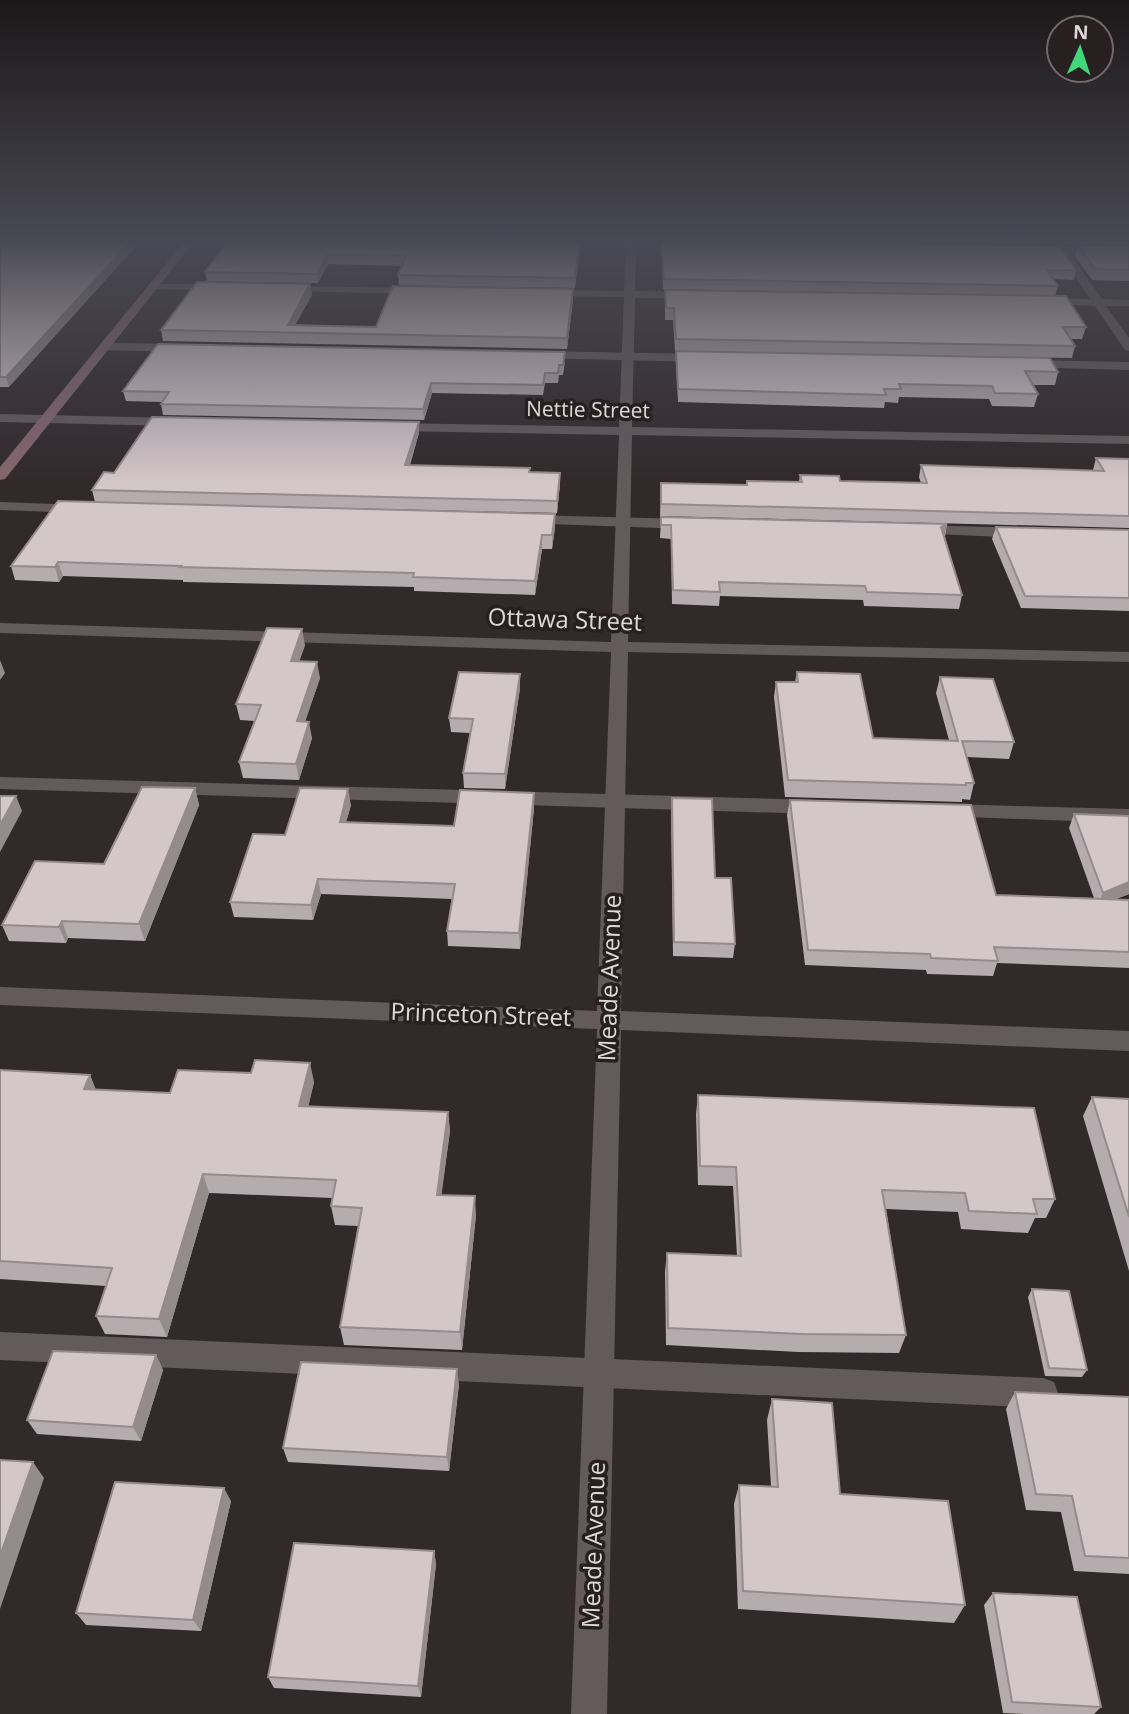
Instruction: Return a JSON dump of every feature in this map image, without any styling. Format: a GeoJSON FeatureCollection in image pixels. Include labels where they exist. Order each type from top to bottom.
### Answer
{"type":"FeatureCollection","features":[{"type":"Feature","properties":{"kind":"street"},"geometry":{"type":"LineString","coordinates":[[0,476],[124,322]]}},
{"type":"Feature","properties":{"kind":"street","name":"Meade Avenue"},"geometry":{"type":"LineString","coordinates":[[589,1714],[628,322]]}},
{"type":"Feature","properties":{"kind":"street"},"geometry":{"type":"LineString","coordinates":[[1112,322],[1129,347]]}},
{"type":"Feature","properties":{"kind":"street"},"geometry":{"type":"LineString","coordinates":[[104,347],[200,348]]}},
{"type":"Feature","properties":{"kind":"street"},"geometry":{"type":"LineString","coordinates":[[517,355],[711,358]]}},
{"type":"Feature","properties":{"kind":"street"},"geometry":{"type":"LineString","coordinates":[[1017,364],[1129,366]]}},
{"type":"Feature","properties":{"kind":"street"},"geometry":{"type":"LineString","coordinates":[[0,418],[197,423]]}},
{"type":"Feature","properties":{"kind":"street","name":"Nettie Street"},"geometry":{"type":"LineString","coordinates":[[377,426],[1129,440]]}},
{"type":"Feature","properties":{"kind":"street"},"geometry":{"type":"LineString","coordinates":[[0,506],[97,509]]}},
{"type":"Feature","properties":{"kind":"street"},"geometry":{"type":"LineString","coordinates":[[512,520],[705,524]]}},
{"type":"Feature","properties":{"kind":"street"},"geometry":{"type":"LineString","coordinates":[[897,530],[1033,533]]}},
{"type":"Feature","properties":{"kind":"street","name":"Ottawa Street"},"geometry":{"type":"LineString","coordinates":[[0,628],[619,647],[1129,657]]}},
{"type":"Feature","properties":{"kind":"street"},"geometry":{"type":"LineString","coordinates":[[0,783],[837,808]]}},
{"type":"Feature","properties":{"kind":"street"},"geometry":{"type":"LineString","coordinates":[[920,810],[1129,816]]}},
{"type":"Feature","properties":{"kind":"street","name":"Princeton Street"},"geometry":{"type":"LineString","coordinates":[[0,996],[1129,1041]]}},
{"type":"Feature","properties":{"kind":"street"},"geometry":{"type":"LineString","coordinates":[[0,1346],[1073,1395]]}},
{"type":"Feature","properties":{"kind":"building"},"geometry":{"type":"Polygon","coordinates":[[[0,322],[57,322],[6,377],[0,377],[0,322]]]}},
{"type":"Feature","properties":{"kind":"building"},"geometry":{"type":"Polygon","coordinates":[[[167,322],[290,322],[288,325],[376,327],[378,322],[569,322],[567,338],[161,330],[167,322]]]}},
{"type":"Feature","properties":{"kind":"building"},"geometry":{"type":"Polygon","coordinates":[[[675,322],[1083,322],[1086,327],[1063,327],[1075,346],[676,339],[675,322]]]}},
{"type":"Feature","properties":{"kind":"building"},"geometry":{"type":"Polygon","coordinates":[[[158,344],[565,352],[563,365],[559,365],[558,373],[545,373],[543,385],[431,383],[423,409],[161,404],[169,392],[123,391],[158,344]]]}},
{"type":"Feature","properties":{"kind":"building"},"geometry":{"type":"Polygon","coordinates":[[[676,351],[1050,358],[1058,372],[1025,371],[1038,394],[995,393],[992,386],[899,384],[901,389],[884,389],[886,395],[678,389],[676,351]]]}},
{"type":"Feature","properties":{"kind":"building"},"geometry":{"type":"Polygon","coordinates":[[[152,417],[419,422],[405,465],[530,468],[529,472],[560,473],[557,501],[92,490],[104,472],[114,473],[152,417]]]}},
{"type":"Feature","properties":{"kind":"building"},"geometry":{"type":"Polygon","coordinates":[[[1096,458],[1129,459],[1129,516],[661,504],[661,483],[747,485],[747,481],[802,482],[800,475],[839,476],[840,481],[927,483],[921,465],[1104,471],[1096,458]]]}},
{"type":"Feature","properties":{"kind":"building"},"geometry":{"type":"Polygon","coordinates":[[[58,501],[555,514],[552,535],[542,535],[535,581],[413,577],[414,573],[58,562],[55,567],[11,566],[58,501]]]}},
{"type":"Feature","properties":{"kind":"building"},"geometry":{"type":"Polygon","coordinates":[[[661,517],[947,524],[941,527],[962,595],[867,592],[865,586],[719,582],[720,592],[673,590],[671,525],[661,525],[661,517]]]}},
{"type":"Feature","properties":{"kind":"building"},"geometry":{"type":"Polygon","coordinates":[[[996,527],[1129,530],[1129,598],[1025,596],[996,527]]]}},
{"type":"Feature","properties":{"kind":"building"},"geometry":{"type":"Polygon","coordinates":[[[267,628],[302,629],[291,661],[317,662],[297,721],[309,722],[296,764],[239,762],[261,705],[236,704],[267,628]]]}},
{"type":"Feature","properties":{"kind":"building"},"geometry":{"type":"Polygon","coordinates":[[[459,672],[520,674],[505,774],[463,773],[473,719],[449,718],[459,672]]]}},
{"type":"Feature","properties":{"kind":"building"},"geometry":{"type":"Polygon","coordinates":[[[797,672],[860,674],[873,738],[958,741],[940,677],[993,679],[1014,742],[962,741],[974,783],[966,785],[788,780],[776,682],[798,682],[797,672]]]}},
{"type":"Feature","properties":{"kind":"building"},"geometry":{"type":"Polygon","coordinates":[[[142,787],[195,788],[139,924],[62,921],[59,927],[2,925],[35,861],[104,864],[142,787]]]}},
{"type":"Feature","properties":{"kind":"building"},"geometry":{"type":"Polygon","coordinates":[[[300,788],[348,789],[340,822],[454,826],[460,790],[534,793],[519,933],[447,931],[455,884],[318,879],[311,905],[230,902],[253,834],[285,835],[300,788]]]}},
{"type":"Feature","properties":{"kind":"building"},"geometry":{"type":"Polygon","coordinates":[[[0,796],[16,796],[0,825],[0,796]]]}},
{"type":"Feature","properties":{"kind":"building"},"geometry":{"type":"Polygon","coordinates":[[[672,798],[712,799],[715,878],[731,878],[735,944],[674,942],[672,798]]]}},
{"type":"Feature","properties":{"kind":"building"},"geometry":{"type":"Polygon","coordinates":[[[790,800],[971,805],[996,895],[1129,900],[1129,952],[994,947],[998,961],[931,958],[930,954],[808,950],[790,800]]]}},
{"type":"Feature","properties":{"kind":"building"},"geometry":{"type":"Polygon","coordinates":[[[1074,814],[1129,816],[1129,882],[1103,893],[1074,814]]]}},
{"type":"Feature","properties":{"kind":"building"},"geometry":{"type":"Polygon","coordinates":[[[255,1060],[310,1063],[299,1106],[448,1112],[437,1195],[475,1196],[460,1332],[340,1327],[362,1208],[331,1206],[336,1180],[203,1174],[159,1319],[96,1316],[112,1268],[0,1261],[0,1070],[90,1075],[84,1089],[170,1093],[178,1070],[251,1073],[255,1060]]]}},
{"type":"Feature","properties":{"kind":"building"},"geometry":{"type":"Polygon","coordinates":[[[698,1095],[1034,1108],[1055,1199],[1033,1199],[1037,1214],[969,1211],[965,1193],[882,1190],[906,1335],[668,1328],[667,1253],[741,1256],[736,1167],[700,1166],[698,1095]]]}},
{"type":"Feature","properties":{"kind":"building"},"geometry":{"type":"Polygon","coordinates":[[[1092,1097],[1129,1099],[1129,1217],[1092,1097]]]}},
{"type":"Feature","properties":{"kind":"building"},"geometry":{"type":"Polygon","coordinates":[[[1032,1289],[1069,1291],[1087,1370],[1049,1368],[1032,1289]]]}},
{"type":"Feature","properties":{"kind":"building"},"geometry":{"type":"Polygon","coordinates":[[[53,1351],[156,1355],[133,1427],[27,1420],[53,1351]]]}},
{"type":"Feature","properties":{"kind":"building"},"geometry":{"type":"Polygon","coordinates":[[[301,1362],[457,1369],[447,1457],[283,1448],[301,1362]]]}},
{"type":"Feature","properties":{"kind":"building"},"geometry":{"type":"Polygon","coordinates":[[[1015,1392],[1129,1397],[1129,1558],[1085,1556],[1072,1496],[1036,1494],[1015,1392]]]}},
{"type":"Feature","properties":{"kind":"building"},"geometry":{"type":"Polygon","coordinates":[[[772,1399],[832,1403],[840,1494],[948,1501],[965,1605],[743,1591],[739,1485],[778,1487],[772,1399]]]}},
{"type":"Feature","properties":{"kind":"building"},"geometry":{"type":"Polygon","coordinates":[[[0,1460],[33,1462],[0,1556],[0,1460]]]}},
{"type":"Feature","properties":{"kind":"building"},"geometry":{"type":"Polygon","coordinates":[[[115,1482],[224,1488],[193,1620],[76,1613],[115,1482]]]}},
{"type":"Feature","properties":{"kind":"building"},"geometry":{"type":"Polygon","coordinates":[[[294,1543],[434,1551],[418,1686],[268,1677],[294,1543]]]}},
{"type":"Feature","properties":{"kind":"building"},"geometry":{"type":"Polygon","coordinates":[[[993,1593],[1077,1597],[1101,1707],[1012,1702],[993,1593]]]}}]}
